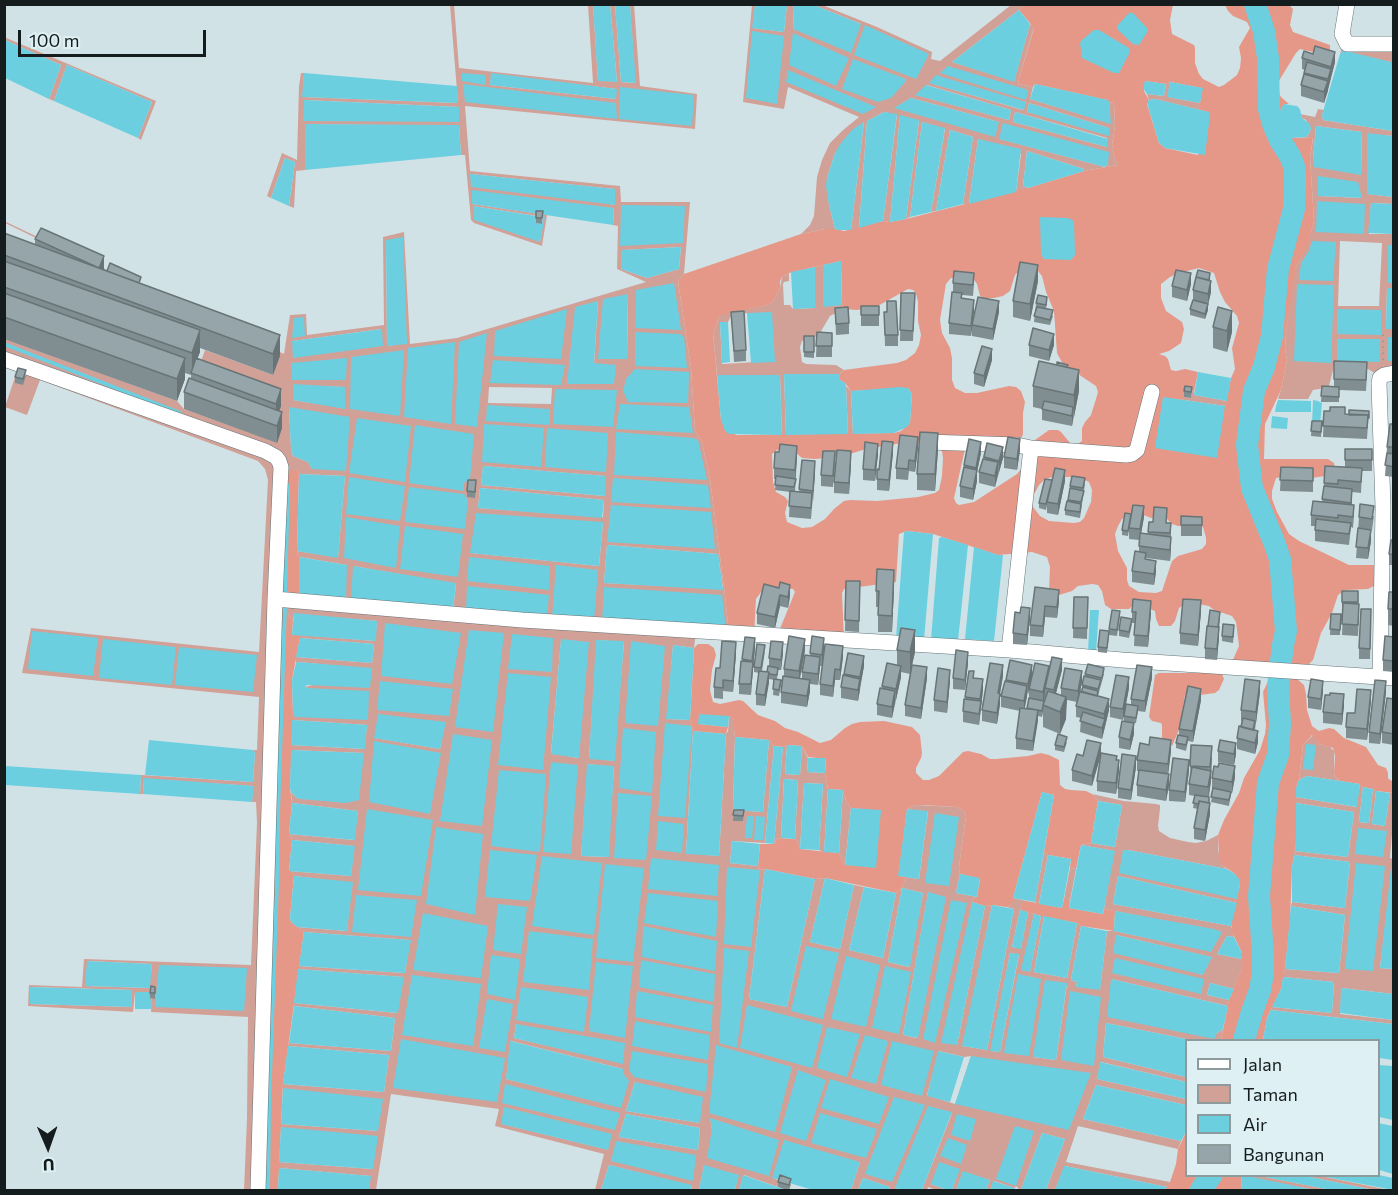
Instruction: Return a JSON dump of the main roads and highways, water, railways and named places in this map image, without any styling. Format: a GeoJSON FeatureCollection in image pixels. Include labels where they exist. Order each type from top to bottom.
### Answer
{"type":"FeatureCollection","features":[{"type":"Feature","properties":{"kind":"water"},"geometry":{"type":"Polygon","coordinates":[[[593,5],[610,5],[617,82],[598,81],[593,5]]]}},
{"type":"Feature","properties":{"kind":"water"},"geometry":{"type":"Polygon","coordinates":[[[615,5],[630,5],[636,83],[621,82],[615,5]]]}},
{"type":"Feature","properties":{"kind":"water"},"geometry":{"type":"Polygon","coordinates":[[[755,5],[787,5],[784,32],[752,28],[755,5]]]}},
{"type":"Feature","properties":{"kind":"water"},"geometry":{"type":"Polygon","coordinates":[[[794,5],[814,5],[861,24],[851,53],[793,29],[794,5]]]}},
{"type":"Feature","properties":{"kind":"water"},"geometry":{"type":"Polygon","coordinates":[[[1019,10],[1030,24],[1014,82],[952,62],[1019,10]]]}},
{"type":"Feature","properties":{"kind":"water"},"geometry":{"type":"Polygon","coordinates":[[[1129,13],[1133,13],[1148,31],[1139,45],[1133,44],[1117,29],[1129,13]]]}},
{"type":"Feature","properties":{"kind":"water"},"geometry":{"type":"Polygon","coordinates":[[[865,25],[929,54],[916,79],[854,55],[865,25]]]}},
{"type":"Feature","properties":{"kind":"water"},"geometry":{"type":"Polygon","coordinates":[[[1094,30],[1099,30],[1129,48],[1130,52],[1119,73],[1114,73],[1082,58],[1080,43],[1094,30]]]}},
{"type":"Feature","properties":{"kind":"water"},"geometry":{"type":"Polygon","coordinates":[[[752,31],[784,36],[777,104],[746,98],[752,31]]]}},
{"type":"Feature","properties":{"kind":"water"},"geometry":{"type":"Polygon","coordinates":[[[793,33],[849,58],[836,86],[789,65],[793,33]]]}},
{"type":"Feature","properties":{"kind":"water"},"geometry":{"type":"Polygon","coordinates":[[[5,40],[61,65],[49,99],[5,78],[5,40]]]}},
{"type":"Feature","properties":{"kind":"water"},"geometry":{"type":"Polygon","coordinates":[[[1343,51],[1391,62],[1394,85],[1393,131],[1323,120],[1322,115],[1340,54],[1343,51]]]}},
{"type":"Feature","properties":{"kind":"water"},"geometry":{"type":"Polygon","coordinates":[[[853,59],[906,79],[906,81],[891,98],[878,102],[842,89],[853,59]]]}},
{"type":"Feature","properties":{"kind":"water"},"geometry":{"type":"Polygon","coordinates":[[[67,65],[152,102],[138,138],[54,101],[67,65]]]}},
{"type":"Feature","properties":{"kind":"water"},"geometry":{"type":"Polygon","coordinates":[[[948,66],[1028,90],[1026,100],[940,73],[948,66]]]}},
{"type":"Feature","properties":{"kind":"water"},"geometry":{"type":"Polygon","coordinates":[[[788,70],[876,107],[863,114],[786,82],[788,70]]]}},
{"type":"Feature","properties":{"kind":"water"},"geometry":{"type":"Polygon","coordinates":[[[304,73],[457,86],[458,103],[302,97],[304,73]]]}},
{"type":"Feature","properties":{"kind":"water"},"geometry":{"type":"Polygon","coordinates":[[[462,73],[486,75],[486,85],[462,81],[462,73]]]}},
{"type":"Feature","properties":{"kind":"water"},"geometry":{"type":"Polygon","coordinates":[[[491,73],[617,89],[616,99],[490,85],[491,73]]]}},
{"type":"Feature","properties":{"kind":"water"},"geometry":{"type":"Polygon","coordinates":[[[936,75],[1026,102],[1024,110],[929,83],[936,75]]]}},
{"type":"Feature","properties":{"kind":"water"},"geometry":{"type":"Polygon","coordinates":[[[1145,81],[1166,84],[1164,96],[1147,94],[1143,88],[1145,81]]]}},
{"type":"Feature","properties":{"kind":"water"},"geometry":{"type":"Polygon","coordinates":[[[1170,82],[1203,88],[1200,103],[1167,97],[1170,82]]]}},
{"type":"Feature","properties":{"kind":"water"},"geometry":{"type":"Polygon","coordinates":[[[463,84],[616,103],[617,119],[465,102],[463,84]]]}},
{"type":"Feature","properties":{"kind":"water"},"geometry":{"type":"Polygon","coordinates":[[[1035,84],[1108,100],[1111,124],[1030,99],[1035,84]]]}},
{"type":"Feature","properties":{"kind":"water"},"geometry":{"type":"Polygon","coordinates":[[[926,85],[1011,110],[1009,120],[915,95],[926,85]]]}},
{"type":"Feature","properties":{"kind":"water"},"geometry":{"type":"Polygon","coordinates":[[[620,87],[694,95],[692,126],[619,119],[620,87]]]}},
{"type":"Feature","properties":{"kind":"water"},"geometry":{"type":"Polygon","coordinates":[[[911,98],[999,122],[995,137],[894,108],[911,98]]]}},
{"type":"Feature","properties":{"kind":"water"},"geometry":{"type":"Polygon","coordinates":[[[1155,99],[1209,112],[1205,155],[1165,148],[1159,143],[1147,103],[1155,99]]]}},
{"type":"Feature","properties":{"kind":"water"},"geometry":{"type":"Polygon","coordinates":[[[304,100],[459,107],[459,122],[303,121],[304,100]]]}},
{"type":"Feature","properties":{"kind":"water"},"geometry":{"type":"Polygon","coordinates":[[[1029,103],[1109,128],[1109,136],[1027,112],[1029,103]]]}},
{"type":"Feature","properties":{"kind":"water"},"geometry":{"type":"Polygon","coordinates":[[[1284,104],[1297,106],[1300,109],[1302,118],[1310,124],[1311,129],[1307,137],[1291,138],[1281,115],[1284,104]]]}},
{"type":"Feature","properties":{"kind":"water"},"geometry":{"type":"Polygon","coordinates":[[[884,112],[897,114],[883,221],[859,228],[867,121],[884,112]]]}},
{"type":"Feature","properties":{"kind":"water"},"geometry":{"type":"Polygon","coordinates":[[[1015,112],[1108,139],[1107,147],[1013,122],[1015,112]]]}},
{"type":"Feature","properties":{"kind":"water"},"geometry":{"type":"Polygon","coordinates":[[[900,115],[919,120],[906,219],[890,222],[900,115]]]}},
{"type":"Feature","properties":{"kind":"water"},"geometry":{"type":"Polygon","coordinates":[[[864,122],[851,230],[838,230],[835,229],[829,205],[827,178],[835,153],[841,143],[853,129],[864,122]]]}},
{"type":"Feature","properties":{"kind":"water"},"geometry":{"type":"Polygon","coordinates":[[[922,122],[945,128],[931,212],[910,217],[922,122]]]}},
{"type":"Feature","properties":{"kind":"water"},"geometry":{"type":"Polygon","coordinates":[[[1003,123],[1109,152],[1108,164],[1105,167],[999,139],[1003,123]]]}},
{"type":"Feature","properties":{"kind":"water"},"geometry":{"type":"Polygon","coordinates":[[[305,124],[459,125],[461,155],[305,170],[305,124]]]}},
{"type":"Feature","properties":{"kind":"water"},"geometry":{"type":"Polygon","coordinates":[[[1316,126],[1362,132],[1361,175],[1314,167],[1316,126]]]}},
{"type":"Feature","properties":{"kind":"water"},"geometry":{"type":"Polygon","coordinates":[[[950,130],[973,137],[963,204],[936,211],[950,130]]]}},
{"type":"Feature","properties":{"kind":"water"},"geometry":{"type":"Polygon","coordinates":[[[1367,133],[1393,136],[1393,197],[1367,194],[1367,133]]]}},
{"type":"Feature","properties":{"kind":"water"},"geometry":{"type":"Polygon","coordinates":[[[978,139],[1021,149],[1016,192],[969,204],[978,139]]]}},
{"type":"Feature","properties":{"kind":"water"},"geometry":{"type":"Polygon","coordinates":[[[1027,151],[1084,169],[1084,171],[1028,188],[1023,186],[1027,151]]]}},
{"type":"Feature","properties":{"kind":"water"},"geometry":{"type":"Polygon","coordinates":[[[285,158],[295,162],[289,206],[271,198],[285,158]]]}},
{"type":"Feature","properties":{"kind":"water"},"geometry":{"type":"Polygon","coordinates":[[[470,174],[615,189],[615,205],[471,187],[470,174]]]}},
{"type":"Feature","properties":{"kind":"water"},"geometry":{"type":"Polygon","coordinates":[[[1318,176],[1358,182],[1362,198],[1318,196],[1318,176]]]}},
{"type":"Feature","properties":{"kind":"water"},"geometry":{"type":"Polygon","coordinates":[[[472,190],[614,208],[613,225],[472,204],[472,190]]]}},
{"type":"Feature","properties":{"kind":"water"},"geometry":{"type":"Polygon","coordinates":[[[1317,201],[1365,204],[1364,234],[1316,232],[1317,201]]]}},
{"type":"Feature","properties":{"kind":"water"},"geometry":{"type":"Polygon","coordinates":[[[1371,203],[1393,204],[1393,234],[1368,233],[1371,203]]]}},
{"type":"Feature","properties":{"kind":"water"},"geometry":{"type":"Polygon","coordinates":[[[621,205],[685,206],[683,243],[620,246],[621,205]]]}},
{"type":"Feature","properties":{"kind":"water"},"geometry":{"type":"Polygon","coordinates":[[[473,206],[536,216],[536,223],[542,224],[543,217],[545,217],[540,242],[474,220],[473,206]]]}},
{"type":"Feature","properties":{"kind":"water"},"geometry":{"type":"Polygon","coordinates":[[[1040,217],[1068,218],[1074,221],[1075,255],[1071,260],[1044,259],[1041,255],[1040,217]]]}},
{"type":"Feature","properties":{"kind":"water"},"geometry":{"type":"Polygon","coordinates":[[[403,237],[407,344],[387,346],[386,240],[403,237]]]}},
{"type":"Feature","properties":{"kind":"water"},"geometry":{"type":"Polygon","coordinates":[[[1312,241],[1336,242],[1333,281],[1299,280],[1301,263],[1312,241]]]}},
{"type":"Feature","properties":{"kind":"water"},"geometry":{"type":"Polygon","coordinates":[[[1388,245],[1393,245],[1393,283],[1388,283],[1388,245]]]}},
{"type":"Feature","properties":{"kind":"water"},"geometry":{"type":"Polygon","coordinates":[[[681,247],[679,269],[647,278],[621,269],[621,250],[681,247]]]}},
{"type":"Feature","properties":{"kind":"water"},"geometry":{"type":"Polygon","coordinates":[[[841,261],[842,305],[823,307],[823,265],[841,261]]]}},
{"type":"Feature","properties":{"kind":"water"},"geometry":{"type":"Polygon","coordinates":[[[815,267],[815,308],[793,309],[791,272],[815,267]]]}},
{"type":"Feature","properties":{"kind":"water"},"geometry":{"type":"Polygon","coordinates":[[[674,283],[681,330],[635,328],[636,290],[674,283]]]}},
{"type":"Feature","properties":{"kind":"water"},"geometry":{"type":"Polygon","coordinates":[[[1297,284],[1334,285],[1331,363],[1294,361],[1297,284]]]}},
{"type":"Feature","properties":{"kind":"water"},"geometry":{"type":"Polygon","coordinates":[[[1387,288],[1393,288],[1393,329],[1386,329],[1387,288]]]}},
{"type":"Feature","properties":{"kind":"water"},"geometry":{"type":"Polygon","coordinates":[[[628,294],[627,359],[598,359],[603,299],[628,294]]]}},
{"type":"Feature","properties":{"kind":"water"},"geometry":{"type":"Polygon","coordinates":[[[598,301],[594,363],[616,365],[614,384],[567,384],[575,307],[598,301]]]}},
{"type":"Feature","properties":{"kind":"water"},"geometry":{"type":"Polygon","coordinates":[[[567,309],[561,359],[494,356],[495,331],[567,309]]]}},
{"type":"Feature","properties":{"kind":"water"},"geometry":{"type":"Polygon","coordinates":[[[1337,309],[1381,310],[1381,335],[1337,334],[1337,309]]]}},
{"type":"Feature","properties":{"kind":"water"},"geometry":{"type":"Polygon","coordinates":[[[772,312],[775,362],[751,363],[747,313],[772,312]]]}},
{"type":"Feature","properties":{"kind":"water"},"geometry":{"type":"Polygon","coordinates":[[[304,317],[305,336],[292,338],[294,318],[304,317]]]}},
{"type":"Feature","properties":{"kind":"water"},"geometry":{"type":"Polygon","coordinates":[[[720,322],[728,322],[730,362],[722,363],[720,322]]]}},
{"type":"Feature","properties":{"kind":"water"},"geometry":{"type":"Polygon","coordinates":[[[382,329],[383,346],[293,358],[292,341],[382,329]]]}},
{"type":"Feature","properties":{"kind":"water"},"geometry":{"type":"Polygon","coordinates":[[[635,332],[680,334],[684,337],[687,368],[635,366],[635,332]]]}},
{"type":"Feature","properties":{"kind":"water"},"geometry":{"type":"Polygon","coordinates":[[[487,333],[477,427],[455,424],[459,342],[487,333]]]}},
{"type":"Feature","properties":{"kind":"water"},"geometry":{"type":"Polygon","coordinates":[[[1388,337],[1393,337],[1393,361],[1387,361],[1388,337]]]}},
{"type":"Feature","properties":{"kind":"water"},"geometry":{"type":"Polygon","coordinates":[[[1337,339],[1380,339],[1380,362],[1337,361],[1337,339]]]}},
{"type":"Feature","properties":{"kind":"water"},"geometry":{"type":"Polygon","coordinates":[[[455,342],[451,424],[404,417],[408,348],[455,342]]]}},
{"type":"Feature","properties":{"kind":"water"},"geometry":{"type":"Polygon","coordinates":[[[404,350],[400,416],[350,409],[351,357],[404,350]]]}},
{"type":"Feature","properties":{"kind":"water"},"geometry":{"type":"Polygon","coordinates":[[[347,358],[346,380],[292,380],[291,363],[347,358]]]}},
{"type":"Feature","properties":{"kind":"water"},"geometry":{"type":"Polygon","coordinates":[[[493,360],[565,365],[561,385],[490,383],[493,360]]]}},
{"type":"Feature","properties":{"kind":"water"},"geometry":{"type":"Polygon","coordinates":[[[635,369],[689,372],[688,403],[628,402],[623,391],[626,379],[635,369]]]}},
{"type":"Feature","properties":{"kind":"water"},"geometry":{"type":"Polygon","coordinates":[[[1198,372],[1231,378],[1227,401],[1194,395],[1198,372]]]}},
{"type":"Feature","properties":{"kind":"water"},"geometry":{"type":"Polygon","coordinates":[[[784,374],[840,374],[840,380],[846,386],[848,434],[786,435],[784,374]]]}},
{"type":"Feature","properties":{"kind":"water"},"geometry":{"type":"Polygon","coordinates":[[[717,375],[780,375],[782,435],[729,434],[725,431],[721,420],[717,375]]]}},
{"type":"Feature","properties":{"kind":"water"},"geometry":{"type":"Polygon","coordinates":[[[293,384],[345,387],[345,409],[293,400],[293,384]]]}},
{"type":"Feature","properties":{"kind":"water"},"geometry":{"type":"Polygon","coordinates":[[[908,388],[912,394],[910,423],[907,427],[894,433],[853,434],[851,391],[908,388]]]}},
{"type":"Feature","properties":{"kind":"water"},"geometry":{"type":"Polygon","coordinates":[[[555,389],[617,390],[613,427],[553,424],[555,389]]]}},
{"type":"Feature","properties":{"kind":"water"},"geometry":{"type":"Polygon","coordinates":[[[1163,397],[1225,406],[1217,458],[1155,448],[1163,397]]]}},
{"type":"Feature","properties":{"kind":"water"},"geometry":{"type":"Polygon","coordinates":[[[1278,400],[1311,401],[1311,412],[1275,412],[1278,400]]]}},
{"type":"Feature","properties":{"kind":"water"},"geometry":{"type":"Polygon","coordinates":[[[1313,400],[1322,403],[1320,425],[1312,425],[1313,400]]]}},
{"type":"Feature","properties":{"kind":"water"},"geometry":{"type":"Polygon","coordinates":[[[620,404],[689,407],[693,433],[616,429],[620,404]]]}},
{"type":"Feature","properties":{"kind":"water"},"geometry":{"type":"Polygon","coordinates":[[[487,405],[550,409],[550,425],[486,421],[487,405]]]}},
{"type":"Feature","properties":{"kind":"water"},"geometry":{"type":"Polygon","coordinates":[[[289,407],[350,417],[346,471],[312,469],[308,462],[293,456],[289,407]]]}},
{"type":"Feature","properties":{"kind":"water"},"geometry":{"type":"Polygon","coordinates":[[[1272,416],[1288,418],[1287,429],[1271,428],[1272,416]]]}},
{"type":"Feature","properties":{"kind":"water"},"geometry":{"type":"Polygon","coordinates":[[[357,418],[411,426],[405,482],[349,473],[357,418]]]}},
{"type":"Feature","properties":{"kind":"water"},"geometry":{"type":"Polygon","coordinates":[[[484,424],[544,428],[541,467],[482,462],[484,424]]]}},
{"type":"Feature","properties":{"kind":"water"},"geometry":{"type":"Polygon","coordinates":[[[415,425],[474,434],[470,479],[464,483],[464,491],[409,483],[415,425]]]}},
{"type":"Feature","properties":{"kind":"water"},"geometry":{"type":"Polygon","coordinates":[[[547,428],[608,433],[606,472],[545,467],[547,428]]]}},
{"type":"Feature","properties":{"kind":"water"},"geometry":{"type":"Polygon","coordinates":[[[616,432],[698,440],[707,480],[614,475],[616,432]]]}},
{"type":"Feature","properties":{"kind":"water"},"geometry":{"type":"Polygon","coordinates":[[[483,466],[606,476],[605,496],[481,485],[483,466]]]}},
{"type":"Feature","properties":{"kind":"water"},"geometry":{"type":"Polygon","coordinates":[[[299,474],[345,476],[338,558],[297,551],[299,474]]]}},
{"type":"Feature","properties":{"kind":"water"},"geometry":{"type":"Polygon","coordinates":[[[349,477],[405,486],[400,521],[346,514],[349,477]]]}},
{"type":"Feature","properties":{"kind":"water"},"geometry":{"type":"Polygon","coordinates":[[[613,478],[708,485],[711,508],[611,502],[613,478]]]}},
{"type":"Feature","properties":{"kind":"water"},"geometry":{"type":"Polygon","coordinates":[[[409,487],[464,494],[468,500],[465,529],[405,522],[409,487]]]}},
{"type":"Feature","properties":{"kind":"water"},"geometry":{"type":"Polygon","coordinates":[[[480,488],[604,500],[602,518],[478,508],[480,488]]]}},
{"type":"Feature","properties":{"kind":"water"},"geometry":{"type":"Polygon","coordinates":[[[611,505],[711,512],[715,549],[607,542],[611,505]]]}},
{"type":"Feature","properties":{"kind":"water"},"geometry":{"type":"Polygon","coordinates":[[[476,513],[603,522],[599,566],[470,553],[476,513]]]}},
{"type":"Feature","properties":{"kind":"water"},"geometry":{"type":"Polygon","coordinates":[[[346,517],[400,526],[396,568],[344,558],[346,517]]]}},
{"type":"Feature","properties":{"kind":"water"},"geometry":{"type":"Polygon","coordinates":[[[405,526],[463,534],[458,577],[400,569],[405,526]]]}},
{"type":"Feature","properties":{"kind":"water"},"geometry":{"type":"Polygon","coordinates":[[[904,532],[933,534],[924,640],[896,638],[904,532]]]}},
{"type":"Feature","properties":{"kind":"water"},"geometry":{"type":"Polygon","coordinates":[[[939,538],[968,545],[958,641],[931,640],[939,538]]]}},
{"type":"Feature","properties":{"kind":"water"},"geometry":{"type":"Polygon","coordinates":[[[607,545],[718,554],[723,590],[604,583],[607,545]]]}},
{"type":"Feature","properties":{"kind":"water"},"geometry":{"type":"Polygon","coordinates":[[[974,547],[1003,555],[994,641],[965,639],[974,547]]]}},
{"type":"Feature","properties":{"kind":"water"},"geometry":{"type":"Polygon","coordinates":[[[299,557],[347,565],[346,600],[299,594],[299,557]]]}},
{"type":"Feature","properties":{"kind":"water"},"geometry":{"type":"Polygon","coordinates":[[[469,557],[550,566],[549,590],[467,581],[469,557]]]}},
{"type":"Feature","properties":{"kind":"water"},"geometry":{"type":"Polygon","coordinates":[[[556,565],[598,570],[594,621],[552,618],[556,565]]]}},
{"type":"Feature","properties":{"kind":"water"},"geometry":{"type":"Polygon","coordinates":[[[353,566],[456,583],[453,610],[351,600],[353,566]]]}},
{"type":"Feature","properties":{"kind":"water"},"geometry":{"type":"Polygon","coordinates":[[[467,586],[549,595],[547,618],[466,612],[467,586]]]}},
{"type":"Feature","properties":{"kind":"water"},"geometry":{"type":"Polygon","coordinates":[[[604,587],[722,595],[726,630],[602,622],[604,587]]]}},
{"type":"Feature","properties":{"kind":"water"},"geometry":{"type":"Polygon","coordinates":[[[1090,610],[1099,610],[1096,652],[1088,652],[1090,610]]]}},
{"type":"Feature","properties":{"kind":"water"},"geometry":{"type":"Polygon","coordinates":[[[294,613],[377,621],[376,641],[292,635],[294,613]]]}},
{"type":"Feature","properties":{"kind":"water"},"geometry":{"type":"Polygon","coordinates":[[[385,623],[461,633],[452,684],[381,676],[385,623]]]}},
{"type":"Feature","properties":{"kind":"water"},"geometry":{"type":"Polygon","coordinates":[[[469,630],[504,633],[493,732],[455,727],[469,630]]]}},
{"type":"Feature","properties":{"kind":"water"},"geometry":{"type":"Polygon","coordinates":[[[32,631],[98,638],[93,676],[28,669],[32,631]]]}},
{"type":"Feature","properties":{"kind":"water"},"geometry":{"type":"Polygon","coordinates":[[[512,634],[553,638],[552,672],[508,669],[512,634]]]}},
{"type":"Feature","properties":{"kind":"water"},"geometry":{"type":"Polygon","coordinates":[[[300,638],[374,644],[372,663],[296,657],[300,638]]]}},
{"type":"Feature","properties":{"kind":"water"},"geometry":{"type":"Polygon","coordinates":[[[103,639],[176,647],[172,685],[99,678],[103,639]]]}},
{"type":"Feature","properties":{"kind":"water"},"geometry":{"type":"Polygon","coordinates":[[[561,639],[589,642],[579,758],[551,754],[561,639]]]}},
{"type":"Feature","properties":{"kind":"water"},"geometry":{"type":"Polygon","coordinates":[[[596,640],[624,641],[615,761],[589,759],[596,640]]]}},
{"type":"Feature","properties":{"kind":"water"},"geometry":{"type":"Polygon","coordinates":[[[631,641],[665,646],[658,726],[625,723],[631,641]]]}},
{"type":"Feature","properties":{"kind":"water"},"geometry":{"type":"Polygon","coordinates":[[[673,645],[694,648],[690,720],[666,719],[673,645]]]}},
{"type":"Feature","properties":{"kind":"water"},"geometry":{"type":"Polygon","coordinates":[[[179,647],[257,655],[253,692],[175,685],[179,647]]]}},
{"type":"Feature","properties":{"kind":"water"},"geometry":{"type":"Polygon","coordinates":[[[298,662],[372,668],[370,688],[307,685],[305,687],[369,691],[368,720],[295,717],[292,680],[298,662]]]}},
{"type":"Feature","properties":{"kind":"water"},"geometry":{"type":"Polygon","coordinates":[[[508,673],[551,677],[543,770],[498,765],[508,673]]]}},
{"type":"Feature","properties":{"kind":"water"},"geometry":{"type":"Polygon","coordinates":[[[380,681],[453,689],[449,716],[377,710],[380,681]]]}},
{"type":"Feature","properties":{"kind":"water"},"geometry":{"type":"Polygon","coordinates":[[[378,714],[446,722],[440,749],[374,738],[378,714]]]}},
{"type":"Feature","properties":{"kind":"water"},"geometry":{"type":"Polygon","coordinates":[[[699,714],[729,716],[728,727],[698,724],[699,714]]]}},
{"type":"Feature","properties":{"kind":"water"},"geometry":{"type":"Polygon","coordinates":[[[292,720],[367,725],[365,749],[291,745],[292,720]]]}},
{"type":"Feature","properties":{"kind":"water"},"geometry":{"type":"Polygon","coordinates":[[[665,723],[692,726],[685,818],[658,816],[665,723]]]}},
{"type":"Feature","properties":{"kind":"water"},"geometry":{"type":"Polygon","coordinates":[[[623,728],[656,732],[652,793],[619,788],[623,728]]]}},
{"type":"Feature","properties":{"kind":"water"},"geometry":{"type":"Polygon","coordinates":[[[693,731],[726,734],[719,856],[686,854],[693,731]]]}},
{"type":"Feature","properties":{"kind":"water"},"geometry":{"type":"Polygon","coordinates":[[[453,734],[492,740],[482,826],[440,821],[453,734]]]}},
{"type":"Feature","properties":{"kind":"water"},"geometry":{"type":"Polygon","coordinates":[[[735,737],[769,740],[763,812],[733,810],[735,737]]]}},
{"type":"Feature","properties":{"kind":"water"},"geometry":{"type":"Polygon","coordinates":[[[149,740],[253,750],[255,753],[253,782],[145,775],[149,740]]]}},
{"type":"Feature","properties":{"kind":"water"},"geometry":{"type":"Polygon","coordinates":[[[374,741],[441,753],[430,814],[369,802],[374,741]]]}},
{"type":"Feature","properties":{"kind":"water"},"geometry":{"type":"Polygon","coordinates":[[[1306,744],[1316,745],[1313,770],[1303,769],[1306,744]]]}},
{"type":"Feature","properties":{"kind":"water"},"geometry":{"type":"Polygon","coordinates":[[[787,745],[802,746],[800,775],[785,774],[787,745]]]}},
{"type":"Feature","properties":{"kind":"water"},"geometry":{"type":"Polygon","coordinates":[[[774,746],[783,747],[774,844],[765,843],[774,746]]]}},
{"type":"Feature","properties":{"kind":"water"},"geometry":{"type":"Polygon","coordinates":[[[291,750],[364,753],[359,800],[346,803],[297,798],[290,788],[291,750]]]}},
{"type":"Feature","properties":{"kind":"water"},"geometry":{"type":"Polygon","coordinates":[[[808,758],[826,758],[825,773],[807,772],[808,758]]]}},
{"type":"Feature","properties":{"kind":"water"},"geometry":{"type":"Polygon","coordinates":[[[551,762],[578,765],[571,854],[543,852],[551,762]]]}},
{"type":"Feature","properties":{"kind":"water"},"geometry":{"type":"Polygon","coordinates":[[[587,764],[614,766],[609,857],[581,856],[587,764]]]}},
{"type":"Feature","properties":{"kind":"water"},"geometry":{"type":"Polygon","coordinates":[[[5,766],[141,775],[140,794],[5,785],[5,766]]]}},
{"type":"Feature","properties":{"kind":"water"},"geometry":{"type":"Polygon","coordinates":[[[499,770],[546,774],[540,852],[491,846],[499,770]]]}},
{"type":"Feature","properties":{"kind":"water"},"geometry":{"type":"Polygon","coordinates":[[[1307,776],[1360,784],[1357,807],[1296,797],[1299,780],[1307,776]]]}},
{"type":"Feature","properties":{"kind":"water"},"geometry":{"type":"Polygon","coordinates":[[[144,778],[254,786],[252,802],[143,794],[144,778]]]}},
{"type":"Feature","properties":{"kind":"water"},"geometry":{"type":"Polygon","coordinates":[[[784,779],[798,780],[795,839],[781,838],[784,779]]]}},
{"type":"Feature","properties":{"kind":"water"},"geometry":{"type":"Polygon","coordinates":[[[804,783],[823,784],[819,850],[800,849],[804,783]]]}},
{"type":"Feature","properties":{"kind":"water"},"geometry":{"type":"Polygon","coordinates":[[[1363,787],[1373,789],[1369,823],[1359,822],[1363,787]]]}},
{"type":"Feature","properties":{"kind":"water"},"geometry":{"type":"Polygon","coordinates":[[[828,789],[843,790],[839,853],[824,852],[828,789]]]}},
{"type":"Feature","properties":{"kind":"water"},"geometry":{"type":"Polygon","coordinates":[[[1376,791],[1390,793],[1385,826],[1372,824],[1376,791]]]}},
{"type":"Feature","properties":{"kind":"water"},"geometry":{"type":"Polygon","coordinates":[[[1042,792],[1054,795],[1035,902],[1013,898],[1042,792]]]}},
{"type":"Feature","properties":{"kind":"water"},"geometry":{"type":"Polygon","coordinates":[[[618,793],[652,796],[646,860],[614,858],[618,793]]]}},
{"type":"Feature","properties":{"kind":"water"},"geometry":{"type":"Polygon","coordinates":[[[1098,801],[1122,805],[1115,847],[1091,843],[1098,801]]]}},
{"type":"Feature","properties":{"kind":"water"},"geometry":{"type":"Polygon","coordinates":[[[292,803],[358,811],[355,840],[289,834],[292,803]]]}},
{"type":"Feature","properties":{"kind":"water"},"geometry":{"type":"Polygon","coordinates":[[[1296,803],[1354,812],[1348,857],[1295,851],[1296,803]]]}},
{"type":"Feature","properties":{"kind":"water"},"geometry":{"type":"Polygon","coordinates":[[[851,808],[881,810],[876,868],[845,865],[851,808]]]}},
{"type":"Feature","properties":{"kind":"water"},"geometry":{"type":"Polygon","coordinates":[[[367,809],[433,820],[421,896],[358,890],[367,809]]]}},
{"type":"Feature","properties":{"kind":"water"},"geometry":{"type":"Polygon","coordinates":[[[907,809],[928,811],[919,879],[898,876],[907,809]]]}},
{"type":"Feature","properties":{"kind":"water"},"geometry":{"type":"Polygon","coordinates":[[[935,813],[959,817],[949,886],[925,883],[935,813]]]}},
{"type":"Feature","properties":{"kind":"water"},"geometry":{"type":"Polygon","coordinates":[[[747,816],[754,816],[752,838],[745,838],[747,816]]]}},
{"type":"Feature","properties":{"kind":"water"},"geometry":{"type":"Polygon","coordinates":[[[756,816],[765,817],[763,840],[754,840],[756,816]]]}},
{"type":"Feature","properties":{"kind":"water"},"geometry":{"type":"Polygon","coordinates":[[[658,821],[684,824],[682,853],[656,850],[658,821]]]}},
{"type":"Feature","properties":{"kind":"water"},"geometry":{"type":"Polygon","coordinates":[[[436,827],[483,834],[475,915],[426,904],[436,827]]]}},
{"type":"Feature","properties":{"kind":"water"},"geometry":{"type":"Polygon","coordinates":[[[1358,828],[1387,831],[1383,857],[1355,854],[1358,828]]]}},
{"type":"Feature","properties":{"kind":"water"},"geometry":{"type":"Polygon","coordinates":[[[292,840],[355,846],[351,876],[289,871],[292,840]]]}},
{"type":"Feature","properties":{"kind":"water"},"geometry":{"type":"Polygon","coordinates":[[[732,841],[760,844],[758,866],[730,863],[732,841]]]}},
{"type":"Feature","properties":{"kind":"water"},"geometry":{"type":"Polygon","coordinates":[[[1081,845],[1115,851],[1103,914],[1069,908],[1081,845]]]}},
{"type":"Feature","properties":{"kind":"water"},"geometry":{"type":"Polygon","coordinates":[[[490,850],[537,855],[530,901],[485,897],[490,850]]]}},
{"type":"Feature","properties":{"kind":"water"},"geometry":{"type":"Polygon","coordinates":[[[1123,850],[1227,869],[1239,879],[1237,899],[1119,873],[1123,850]]]}},
{"type":"Feature","properties":{"kind":"water"},"geometry":{"type":"Polygon","coordinates":[[[1048,855],[1071,859],[1062,908],[1039,904],[1048,855]]]}},
{"type":"Feature","properties":{"kind":"water"},"geometry":{"type":"Polygon","coordinates":[[[1294,855],[1350,862],[1345,908],[1292,902],[1294,855]]]}},
{"type":"Feature","properties":{"kind":"water"},"geometry":{"type":"Polygon","coordinates":[[[542,856],[602,863],[594,935],[532,926],[542,856]]]}},
{"type":"Feature","properties":{"kind":"water"},"geometry":{"type":"Polygon","coordinates":[[[651,858],[719,865],[717,896],[648,889],[651,858]]]}},
{"type":"Feature","properties":{"kind":"water"},"geometry":{"type":"Polygon","coordinates":[[[1356,863],[1385,866],[1373,971],[1345,969],[1356,863]]]}},
{"type":"Feature","properties":{"kind":"water"},"geometry":{"type":"Polygon","coordinates":[[[605,864],[644,868],[633,962],[596,958],[605,864]]]}},
{"type":"Feature","properties":{"kind":"water"},"geometry":{"type":"Polygon","coordinates":[[[727,867],[760,870],[751,947],[724,944],[727,867]]]}},
{"type":"Feature","properties":{"kind":"water"},"geometry":{"type":"Polygon","coordinates":[[[1391,868],[1394,868],[1393,969],[1380,968],[1391,868]]]}},
{"type":"Feature","properties":{"kind":"water"},"geometry":{"type":"Polygon","coordinates":[[[765,869],[815,879],[787,1007],[749,999],[765,869]]]}},
{"type":"Feature","properties":{"kind":"water"},"geometry":{"type":"Polygon","coordinates":[[[960,874],[980,878],[977,897],[956,893],[960,874]]]}},
{"type":"Feature","properties":{"kind":"water"},"geometry":{"type":"Polygon","coordinates":[[[294,876],[353,882],[347,931],[297,927],[291,922],[294,876]]]}},
{"type":"Feature","properties":{"kind":"water"},"geometry":{"type":"Polygon","coordinates":[[[1118,876],[1237,903],[1231,926],[1113,904],[1118,876]]]}},
{"type":"Feature","properties":{"kind":"water"},"geometry":{"type":"Polygon","coordinates":[[[825,878],[854,885],[840,949],[810,942],[825,878]]]}},
{"type":"Feature","properties":{"kind":"water"},"geometry":{"type":"Polygon","coordinates":[[[864,887],[896,893],[883,958],[849,950],[864,887]]]}},
{"type":"Feature","properties":{"kind":"water"},"geometry":{"type":"Polygon","coordinates":[[[902,888],[923,893],[910,967],[888,962],[902,888]]]}},
{"type":"Feature","properties":{"kind":"water"},"geometry":{"type":"Polygon","coordinates":[[[928,892],[946,897],[918,1038],[903,1035],[928,892]]]}},
{"type":"Feature","properties":{"kind":"water"},"geometry":{"type":"Polygon","coordinates":[[[648,893],[718,901],[716,937],[644,923],[648,893]]]}},
{"type":"Feature","properties":{"kind":"water"},"geometry":{"type":"Polygon","coordinates":[[[356,895],[417,900],[411,937],[352,932],[356,895]]]}},
{"type":"Feature","properties":{"kind":"water"},"geometry":{"type":"Polygon","coordinates":[[[951,900],[967,903],[935,1043],[923,1039],[951,900]]]}},
{"type":"Feature","properties":{"kind":"water"},"geometry":{"type":"Polygon","coordinates":[[[972,902],[985,906],[957,1045],[941,1043],[972,902]]]}},
{"type":"Feature","properties":{"kind":"water"},"geometry":{"type":"Polygon","coordinates":[[[498,904],[527,907],[521,954],[493,950],[498,904]]]}},
{"type":"Feature","properties":{"kind":"water"},"geometry":{"type":"Polygon","coordinates":[[[992,905],[1014,909],[987,1050],[962,1046],[992,905]]]}},
{"type":"Feature","properties":{"kind":"water"},"geometry":{"type":"Polygon","coordinates":[[[1291,906],[1345,915],[1339,973],[1285,969],[1291,906]]]}},
{"type":"Feature","properties":{"kind":"water"},"geometry":{"type":"Polygon","coordinates":[[[1020,910],[1028,912],[1021,949],[1012,947],[1020,910]]]}},
{"type":"Feature","properties":{"kind":"water"},"geometry":{"type":"Polygon","coordinates":[[[1115,911],[1222,932],[1211,952],[1114,931],[1115,911]]]}},
{"type":"Feature","properties":{"kind":"water"},"geometry":{"type":"Polygon","coordinates":[[[423,913],[488,926],[481,978],[413,970],[423,913]]]}},
{"type":"Feature","properties":{"kind":"water"},"geometry":{"type":"Polygon","coordinates":[[[1034,914],[1041,916],[1030,972],[1021,970],[1034,914]]]}},
{"type":"Feature","properties":{"kind":"water"},"geometry":{"type":"Polygon","coordinates":[[[1044,916],[1077,923],[1067,978],[1034,972],[1044,916]]]}},
{"type":"Feature","properties":{"kind":"water"},"geometry":{"type":"Polygon","coordinates":[[[643,926],[717,941],[715,971],[642,957],[643,926]]]}},
{"type":"Feature","properties":{"kind":"water"},"geometry":{"type":"Polygon","coordinates":[[[1081,926],[1107,931],[1100,990],[1076,987],[1077,982],[1071,980],[1081,926]]]}},
{"type":"Feature","properties":{"kind":"water"},"geometry":{"type":"Polygon","coordinates":[[[529,931],[593,939],[589,990],[523,982],[529,931]]]}},
{"type":"Feature","properties":{"kind":"water"},"geometry":{"type":"Polygon","coordinates":[[[304,932],[411,940],[405,973],[299,966],[304,932]]]}},
{"type":"Feature","properties":{"kind":"water"},"geometry":{"type":"Polygon","coordinates":[[[1116,935],[1212,957],[1203,975],[1113,953],[1116,935]]]}},
{"type":"Feature","properties":{"kind":"water"},"geometry":{"type":"Polygon","coordinates":[[[1227,936],[1234,937],[1242,953],[1242,959],[1217,954],[1227,936]]]}},
{"type":"Feature","properties":{"kind":"water"},"geometry":{"type":"Polygon","coordinates":[[[806,946],[839,953],[823,1019],[791,1011],[806,946]]]}},
{"type":"Feature","properties":{"kind":"water"},"geometry":{"type":"Polygon","coordinates":[[[724,948],[749,951],[737,1048],[719,1043],[724,948]]]}},
{"type":"Feature","properties":{"kind":"water"},"geometry":{"type":"Polygon","coordinates":[[[1010,953],[1019,954],[1000,1052],[990,1051],[1010,953]]]}},
{"type":"Feature","properties":{"kind":"water"},"geometry":{"type":"Polygon","coordinates":[[[491,955],[520,959],[515,1000],[487,994],[491,955]]]}},
{"type":"Feature","properties":{"kind":"water"},"geometry":{"type":"Polygon","coordinates":[[[846,956],[880,965],[866,1027],[831,1019],[846,956]]]}},
{"type":"Feature","properties":{"kind":"water"},"geometry":{"type":"Polygon","coordinates":[[[1115,958],[1204,979],[1201,994],[1112,973],[1115,958]]]}},
{"type":"Feature","properties":{"kind":"water"},"geometry":{"type":"Polygon","coordinates":[[[641,960],[715,974],[714,1002],[639,987],[641,960]]]}},
{"type":"Feature","properties":{"kind":"water"},"geometry":{"type":"Polygon","coordinates":[[[87,961],[152,964],[150,988],[85,986],[87,961]]]}},
{"type":"Feature","properties":{"kind":"water"},"geometry":{"type":"Polygon","coordinates":[[[596,962],[633,966],[625,1038],[589,1031],[596,962]]]}},
{"type":"Feature","properties":{"kind":"water"},"geometry":{"type":"Polygon","coordinates":[[[159,965],[247,968],[244,1011],[155,1007],[159,965]]]}},
{"type":"Feature","properties":{"kind":"water"},"geometry":{"type":"Polygon","coordinates":[[[885,966],[911,972],[899,1034],[872,1028],[885,966]]]}},
{"type":"Feature","properties":{"kind":"water"},"geometry":{"type":"Polygon","coordinates":[[[298,969],[404,977],[398,1013],[294,1003],[298,969]]]}},
{"type":"Feature","properties":{"kind":"water"},"geometry":{"type":"Polygon","coordinates":[[[1018,974],[1041,979],[1029,1056],[1004,1053],[1018,974]]]}},
{"type":"Feature","properties":{"kind":"water"},"geometry":{"type":"Polygon","coordinates":[[[412,975],[481,984],[473,1046],[402,1035],[412,975]]]}},
{"type":"Feature","properties":{"kind":"water"},"geometry":{"type":"Polygon","coordinates":[[[1283,977],[1334,982],[1332,1013],[1272,1007],[1281,989],[1283,977]]]}},
{"type":"Feature","properties":{"kind":"water"},"geometry":{"type":"Polygon","coordinates":[[[1111,979],[1228,1006],[1223,1029],[1214,1039],[1107,1017],[1111,979]]]}},
{"type":"Feature","properties":{"kind":"water"},"geometry":{"type":"Polygon","coordinates":[[[1045,980],[1067,983],[1056,1060],[1033,1057],[1045,980]]]}},
{"type":"Feature","properties":{"kind":"water"},"geometry":{"type":"Polygon","coordinates":[[[1210,983],[1234,989],[1229,1000],[1207,995],[1210,983]]]}},
{"type":"Feature","properties":{"kind":"water"},"geometry":{"type":"Polygon","coordinates":[[[30,987],[132,990],[132,1007],[30,1004],[30,987]]]}},
{"type":"Feature","properties":{"kind":"water"},"geometry":{"type":"Polygon","coordinates":[[[521,987],[588,997],[584,1032],[516,1020],[521,987]]]}},
{"type":"Feature","properties":{"kind":"water"},"geometry":{"type":"Polygon","coordinates":[[[1341,988],[1393,994],[1393,1020],[1340,1013],[1341,988]]]}},
{"type":"Feature","properties":{"kind":"water"},"geometry":{"type":"Polygon","coordinates":[[[637,991],[713,1005],[711,1032],[635,1017],[637,991]]]}},
{"type":"Feature","properties":{"kind":"water"},"geometry":{"type":"Polygon","coordinates":[[[1070,991],[1101,997],[1094,1066],[1061,1060],[1070,991]]]}},
{"type":"Feature","properties":{"kind":"water"},"geometry":{"type":"Polygon","coordinates":[[[135,992],[149,992],[152,1009],[135,1009],[135,992]]]}},
{"type":"Feature","properties":{"kind":"water"},"geometry":{"type":"Polygon","coordinates":[[[487,999],[513,1004],[505,1052],[479,1048],[487,999]]]}},
{"type":"Feature","properties":{"kind":"water"},"geometry":{"type":"Polygon","coordinates":[[[747,1005],[823,1025],[812,1068],[740,1048],[747,1005]]]}},
{"type":"Feature","properties":{"kind":"water"},"geometry":{"type":"Polygon","coordinates":[[[294,1006],[395,1018],[391,1051],[289,1043],[294,1006]]]}},
{"type":"Feature","properties":{"kind":"water"},"geometry":{"type":"Polygon","coordinates":[[[1271,1010],[1393,1024],[1393,1060],[1380,1058],[1380,1039],[1263,1039],[1271,1010]]]}},
{"type":"Feature","properties":{"kind":"water"},"geometry":{"type":"Polygon","coordinates":[[[635,1021],[710,1035],[708,1060],[632,1046],[635,1021]]]}},
{"type":"Feature","properties":{"kind":"water"},"geometry":{"type":"Polygon","coordinates":[[[1106,1023],[1186,1039],[1185,1077],[1103,1057],[1106,1023]]]}},
{"type":"Feature","properties":{"kind":"water"},"geometry":{"type":"Polygon","coordinates":[[[516,1024],[625,1043],[623,1064],[514,1038],[516,1024]]]}},
{"type":"Feature","properties":{"kind":"water"},"geometry":{"type":"Polygon","coordinates":[[[827,1027],[860,1034],[847,1077],[817,1068],[827,1027]]]}},
{"type":"Feature","properties":{"kind":"water"},"geometry":{"type":"Polygon","coordinates":[[[865,1035],[888,1041],[876,1084],[851,1078],[865,1035]]]}},
{"type":"Feature","properties":{"kind":"water"},"geometry":{"type":"Polygon","coordinates":[[[401,1039],[505,1058],[497,1102],[393,1088],[401,1039]]]}},
{"type":"Feature","properties":{"kind":"water"},"geometry":{"type":"Polygon","coordinates":[[[510,1041],[623,1069],[629,1081],[621,1108],[506,1079],[510,1041]]]}},
{"type":"Feature","properties":{"kind":"water"},"geometry":{"type":"Polygon","coordinates":[[[892,1041],[934,1051],[922,1096],[881,1085],[892,1041]]]}},
{"type":"Feature","properties":{"kind":"water"},"geometry":{"type":"Polygon","coordinates":[[[716,1045],[792,1067],[775,1132],[709,1113],[716,1045]]]}},
{"type":"Feature","properties":{"kind":"water"},"geometry":{"type":"Polygon","coordinates":[[[288,1046],[389,1055],[384,1092],[283,1084],[288,1046]]]}},
{"type":"Feature","properties":{"kind":"water"},"geometry":{"type":"Polygon","coordinates":[[[632,1051],[708,1064],[706,1092],[634,1077],[629,1070],[632,1051]]]}},
{"type":"Feature","properties":{"kind":"water"},"geometry":{"type":"Polygon","coordinates":[[[938,1051],[964,1057],[950,1102],[927,1096],[938,1051]]]}},
{"type":"Feature","properties":{"kind":"water"},"geometry":{"type":"Polygon","coordinates":[[[971,1056],[1091,1073],[1069,1130],[955,1104],[971,1056]]]}},
{"type":"Feature","properties":{"kind":"water"},"geometry":{"type":"Polygon","coordinates":[[[1100,1062],[1185,1082],[1185,1099],[1097,1079],[1100,1062]]]}},
{"type":"Feature","properties":{"kind":"water"},"geometry":{"type":"Polygon","coordinates":[[[1380,1065],[1393,1066],[1393,1120],[1380,1117],[1380,1065]]]}},
{"type":"Feature","properties":{"kind":"water"},"geometry":{"type":"Polygon","coordinates":[[[798,1070],[826,1080],[806,1141],[780,1133],[798,1070]]]}},
{"type":"Feature","properties":{"kind":"water"},"geometry":{"type":"Polygon","coordinates":[[[830,1079],[889,1097],[879,1124],[821,1108],[830,1079]]]}},
{"type":"Feature","properties":{"kind":"water"},"geometry":{"type":"Polygon","coordinates":[[[635,1082],[703,1097],[700,1123],[626,1111],[635,1082]]]}},
{"type":"Feature","properties":{"kind":"water"},"geometry":{"type":"Polygon","coordinates":[[[505,1084],[620,1113],[615,1130],[502,1103],[505,1084]]]}},
{"type":"Feature","properties":{"kind":"water"},"geometry":{"type":"Polygon","coordinates":[[[1096,1085],[1185,1105],[1185,1134],[1181,1141],[1083,1119],[1096,1085]]]}},
{"type":"Feature","properties":{"kind":"water"},"geometry":{"type":"Polygon","coordinates":[[[283,1088],[383,1099],[378,1131],[281,1124],[283,1088]]]}},
{"type":"Feature","properties":{"kind":"water"},"geometry":{"type":"Polygon","coordinates":[[[894,1097],[925,1105],[892,1182],[865,1174],[894,1097]]]}},
{"type":"Feature","properties":{"kind":"water"},"geometry":{"type":"Polygon","coordinates":[[[928,1106],[952,1112],[922,1190],[895,1188],[928,1106]]]}},
{"type":"Feature","properties":{"kind":"water"},"geometry":{"type":"Polygon","coordinates":[[[504,1107],[612,1134],[608,1150],[501,1124],[504,1107]]]}},
{"type":"Feature","properties":{"kind":"water"},"geometry":{"type":"Polygon","coordinates":[[[820,1113],[877,1129],[866,1158],[811,1143],[820,1113]]]}},
{"type":"Feature","properties":{"kind":"water"},"geometry":{"type":"Polygon","coordinates":[[[626,1114],[700,1128],[698,1150],[619,1137],[626,1114]]]}},
{"type":"Feature","properties":{"kind":"water"},"geometry":{"type":"Polygon","coordinates":[[[957,1114],[976,1119],[970,1141],[951,1135],[957,1114]]]}},
{"type":"Feature","properties":{"kind":"water"},"geometry":{"type":"Polygon","coordinates":[[[710,1118],[779,1140],[769,1176],[707,1158],[712,1129],[710,1118]]]}},
{"type":"Feature","properties":{"kind":"water"},"geometry":{"type":"Polygon","coordinates":[[[1380,1123],[1393,1126],[1393,1174],[1380,1170],[1380,1123]]]}},
{"type":"Feature","properties":{"kind":"water"},"geometry":{"type":"Polygon","coordinates":[[[1015,1126],[1034,1131],[1016,1186],[996,1179],[1015,1126]]]}},
{"type":"Feature","properties":{"kind":"water"},"geometry":{"type":"Polygon","coordinates":[[[281,1127],[378,1136],[373,1169],[279,1162],[281,1127]]]}},
{"type":"Feature","properties":{"kind":"water"},"geometry":{"type":"Polygon","coordinates":[[[1042,1133],[1065,1139],[1046,1190],[1021,1190],[1042,1133]]]}},
{"type":"Feature","properties":{"kind":"water"},"geometry":{"type":"Polygon","coordinates":[[[948,1138],[967,1145],[961,1164],[940,1156],[948,1138]]]}},
{"type":"Feature","properties":{"kind":"water"},"geometry":{"type":"Polygon","coordinates":[[[784,1140],[860,1162],[851,1190],[813,1190],[772,1178],[784,1140]]]}},
{"type":"Feature","properties":{"kind":"water"},"geometry":{"type":"Polygon","coordinates":[[[616,1141],[696,1155],[693,1181],[611,1161],[616,1141]]]}},
{"type":"Feature","properties":{"kind":"water"},"geometry":{"type":"Polygon","coordinates":[[[939,1162],[960,1169],[952,1190],[931,1184],[939,1162]]]}},
{"type":"Feature","properties":{"kind":"water"},"geometry":{"type":"Polygon","coordinates":[[[609,1165],[692,1185],[691,1190],[601,1190],[609,1165]]]}},
{"type":"Feature","properties":{"kind":"water"},"geometry":{"type":"Polygon","coordinates":[[[704,1165],[739,1175],[735,1190],[699,1190],[704,1165]]]}},
{"type":"Feature","properties":{"kind":"water"},"geometry":{"type":"Polygon","coordinates":[[[1064,1166],[1167,1187],[1165,1190],[1055,1190],[1064,1166]]]}},
{"type":"Feature","properties":{"kind":"water"},"geometry":{"type":"Polygon","coordinates":[[[279,1168],[371,1176],[369,1190],[278,1190],[279,1168]]]}},
{"type":"Feature","properties":{"kind":"water"},"geometry":{"type":"Polygon","coordinates":[[[963,1171],[990,1180],[986,1190],[956,1190],[963,1171]]]}},
{"type":"Feature","properties":{"kind":"water"},"geometry":{"type":"Polygon","coordinates":[[[743,1175],[783,1189],[739,1190],[743,1175]]]}},
{"type":"Feature","properties":{"kind":"water"},"geometry":{"type":"Polygon","coordinates":[[[1380,1175],[1393,1178],[1393,1190],[1326,1177],[1380,1175]]]}},
{"type":"Feature","properties":{"kind":"water"},"geometry":{"type":"Polygon","coordinates":[[[1241,1177],[1252,1177],[1315,1190],[1242,1190],[1241,1177]]]}},
{"type":"Feature","properties":{"kind":"water"},"geometry":{"type":"Polygon","coordinates":[[[1265,1177],[1310,1177],[1374,1190],[1331,1190],[1265,1177]]]}},
{"type":"Feature","properties":{"kind":"water"},"geometry":{"type":"Polygon","coordinates":[[[863,1178],[890,1187],[889,1190],[858,1190],[863,1178]]]}},
{"type":"Feature","properties":{"kind":"water"},"geometry":{"type":"Polygon","coordinates":[[[993,1181],[1015,1188],[1014,1190],[990,1190],[993,1181]]]}},
{"type":"Feature","properties":{"kind":"waterway"},"geometry":{"type":"LineString","coordinates":[[1244,1039],[1263,973],[1259,896],[1268,783],[1278,755],[1280,724],[1278,686],[1286,631],[1280,559],[1252,488],[1247,445],[1254,391],[1264,367],[1272,336],[1278,269],[1294,209],[1295,182],[1294,166],[1280,140],[1269,109],[1268,58],[1264,31],[1255,4]]}},
{"type":"Feature","properties":{"kind":"waterway"},"geometry":{"type":"LineString","coordinates":[[4,344],[180,413]]}},
{"type":"Feature","properties":{"kind":"waterway"},"geometry":{"type":"LineString","coordinates":[[285,597],[288,485]]}},
{"type":"Feature","properties":{"kind":"waterway"},"geometry":{"type":"LineString","coordinates":[[268,1190],[285,605]]}},
{"type":"Feature","properties":{"kind":"waterway"},"geometry":{"type":"LineString","coordinates":[[1201,1190],[1210,1177]]}}]}
